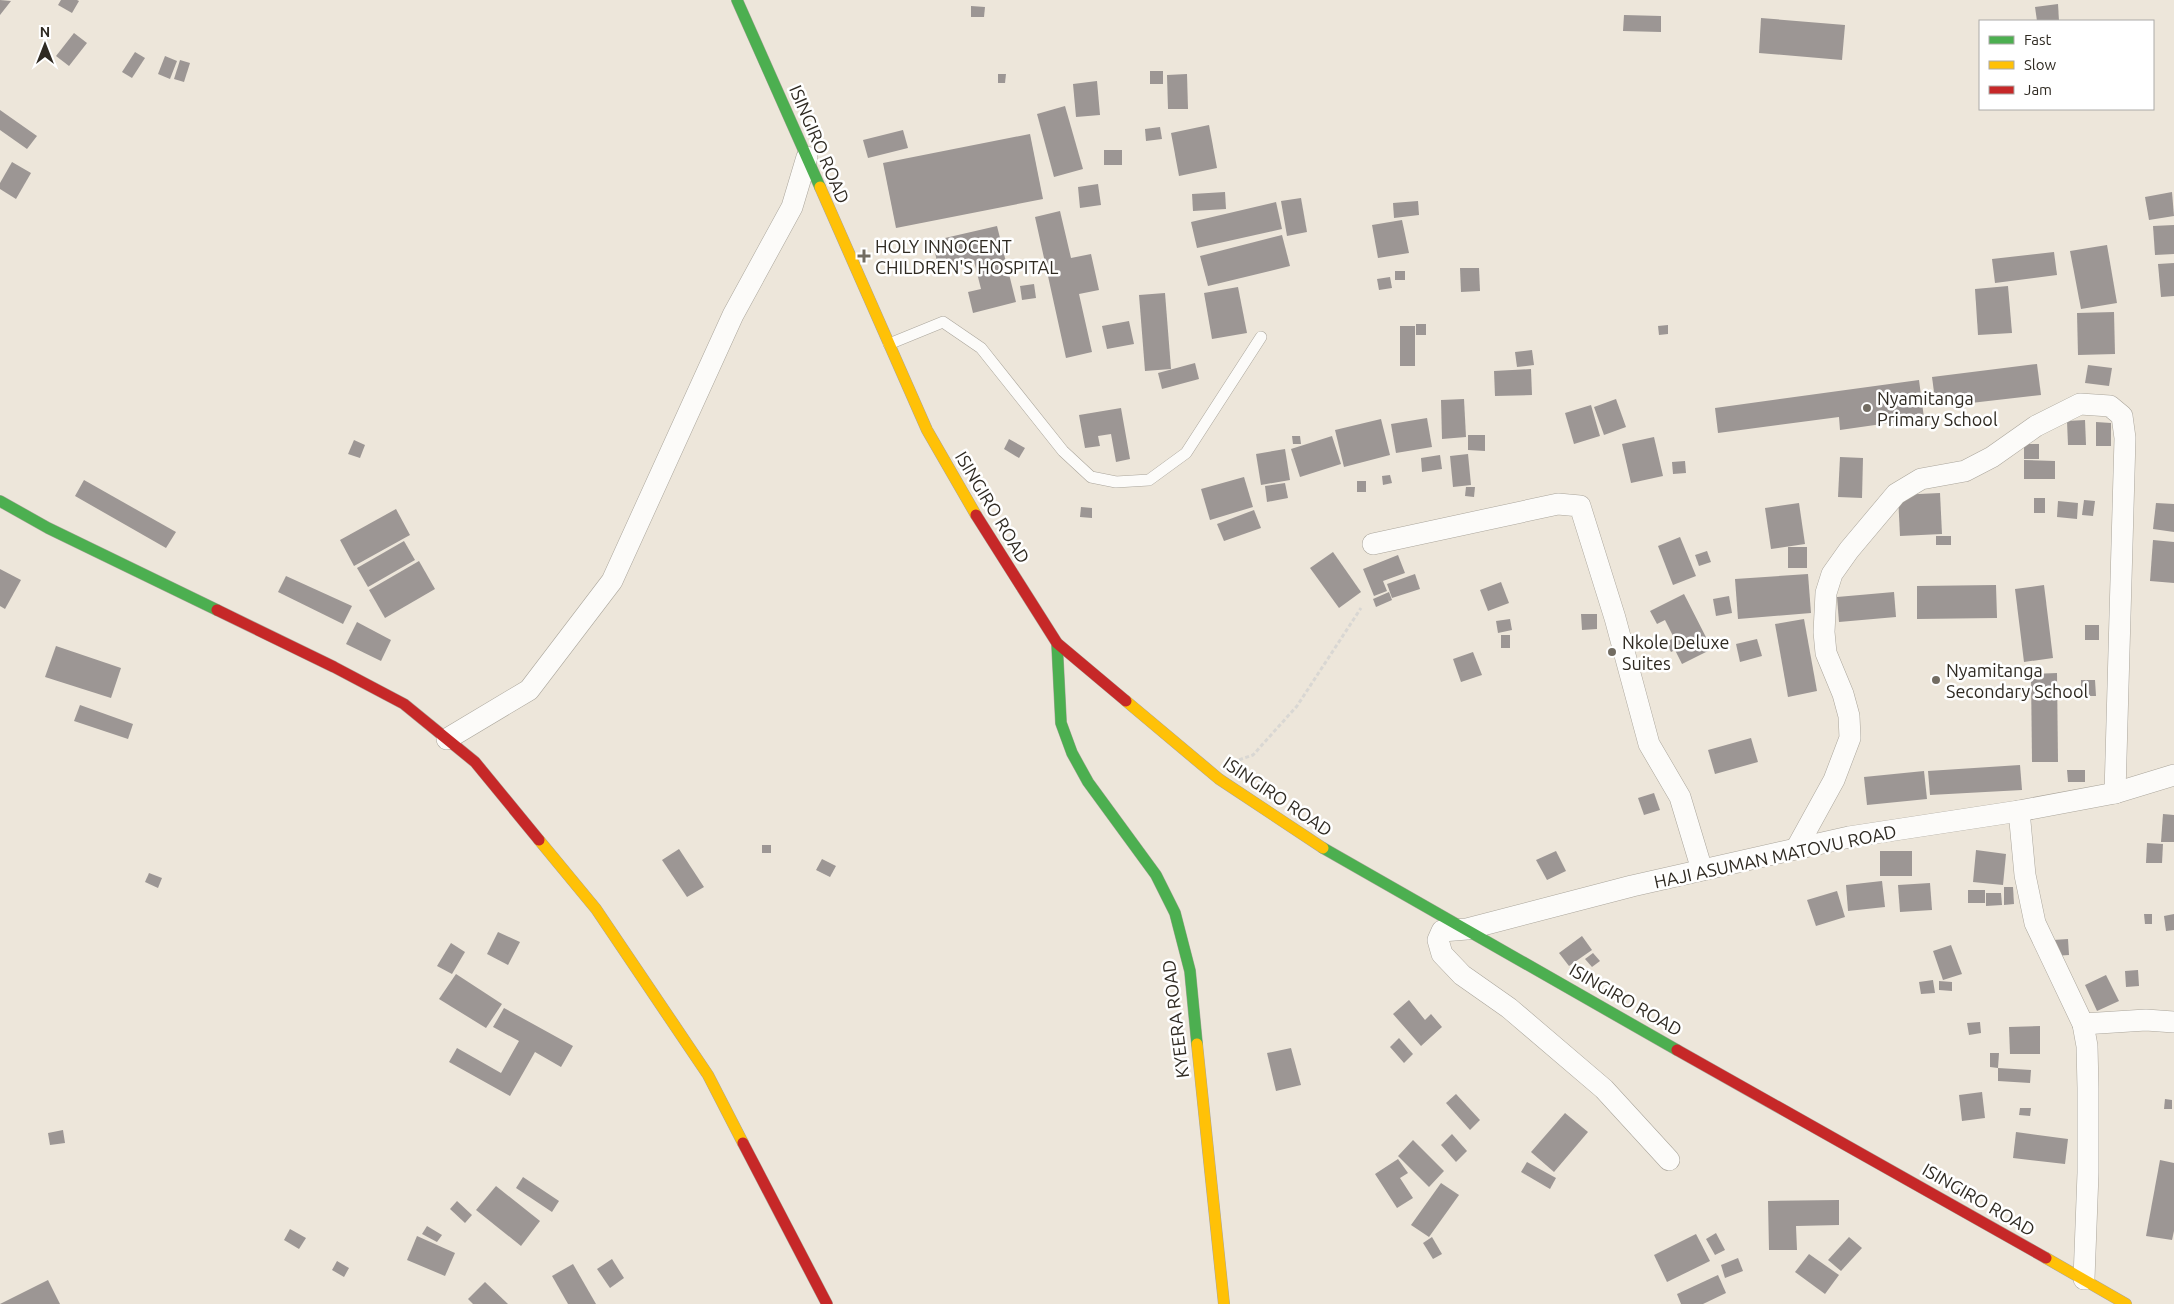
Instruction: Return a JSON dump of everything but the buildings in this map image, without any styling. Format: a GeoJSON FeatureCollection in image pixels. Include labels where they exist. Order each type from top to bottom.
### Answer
{"type":"FeatureCollection","features":[{"type":"Feature","properties":{"kind":"main road","name":"ISINGIRO ROAD"},"geometry":{"type":"LineString","coordinates":[[737,0],[927,430],[963,495],[1057,643],[1209,771],[1332,854],[2126,1304]]}},
{"type":"Feature","properties":{"kind":"main road"},"geometry":{"type":"LineString","coordinates":[[0,501],[48,528],[325,663],[404,704],[475,762],[596,909],[702,1067],[827,1304]]}},
{"type":"Feature","properties":{"kind":"main road","name":"KYEERA ROAD"},"geometry":{"type":"LineString","coordinates":[[1057,643],[1061,723],[1072,753],[1088,782],[1156,875],[1178,922],[1190,971],[1224,1304]]}},
{"type":"Feature","properties":{"kind":"street"},"geometry":{"type":"LineString","coordinates":[[447,739],[528,690],[612,581],[733,315],[792,207],[806,157]]}},
{"type":"Feature","properties":{"kind":"street"},"geometry":{"type":"LineString","coordinates":[[1796,849],[1834,780],[1850,738],[1849,716],[1843,694],[1826,653],[1824,632],[1826,593],[1832,574],[1896,494],[1921,479],[1965,471],[1992,457],[2036,426],[2080,404],[2110,406],[2122,416],[2125,438],[2114,793]]}},
{"type":"Feature","properties":{"kind":"street"},"geometry":{"type":"LineString","coordinates":[[1373,544],[1558,504],[1580,506],[1616,618],[1649,744],[1680,797],[1702,870]]}},
{"type":"Feature","properties":{"kind":"street","name":"HAJI ASUMAN MATOVU ROAD"},"geometry":{"type":"LineString","coordinates":[[1669,1160],[1604,1089],[1509,1008],[1462,975],[1442,954],[1438,940],[1442,931],[1467,929],[1632,886],[1849,837],[2019,811],[2114,793],[2174,775]]}},
{"type":"Feature","properties":{"kind":"street"},"geometry":{"type":"LineString","coordinates":[[2019,811],[2025,875],[2035,922],[2083,1024],[2087,1046],[2088,1088],[2084,1279]]}},
{"type":"Feature","properties":{"kind":"street"},"geometry":{"type":"LineString","coordinates":[[2083,1024],[2146,1020],[2174,1022]]}},
{"type":"Feature","properties":{"kind":"lane"},"geometry":{"type":"LineString","coordinates":[[889,344],[943,322],[981,348],[1063,451],[1091,477],[1116,482],[1149,480],[1186,453],[1260,337]]}},
{"type":"Feature","properties":{"kind":"path"},"geometry":{"type":"LineString","coordinates":[[1209,771],[1252,755],[1297,706],[1361,608]]}},
{"type":"Feature","properties":{"kind":"traffic: fast"},"geometry":{"type":"LineString","coordinates":[[737,0],[820,187]]}},
{"type":"Feature","properties":{"kind":"traffic: fast"},"geometry":{"type":"LineString","coordinates":[[0,501],[48,528],[217,610]]}},
{"type":"Feature","properties":{"kind":"traffic: fast"},"geometry":{"type":"LineString","coordinates":[[1057,643],[1061,723],[1072,753],[1088,782],[1156,875],[1175,913],[1190,971],[1197,1044]]}},
{"type":"Feature","properties":{"kind":"traffic: fast"},"geometry":{"type":"LineString","coordinates":[[1323,848],[1677,1050]]}},
{"type":"Feature","properties":{"kind":"traffic: slow"},"geometry":{"type":"LineString","coordinates":[[820,187],[927,430],[976,515]]}},
{"type":"Feature","properties":{"kind":"traffic: slow"},"geometry":{"type":"LineString","coordinates":[[1126,701],[1219,779],[1323,848]]}},
{"type":"Feature","properties":{"kind":"traffic: slow"},"geometry":{"type":"LineString","coordinates":[[539,840],[596,909],[708,1075],[743,1143]]}},
{"type":"Feature","properties":{"kind":"traffic: slow"},"geometry":{"type":"LineString","coordinates":[[1197,1044],[1224,1304]]}},
{"type":"Feature","properties":{"kind":"traffic: slow"},"geometry":{"type":"LineString","coordinates":[[2046,1258],[2126,1304]]}},
{"type":"Feature","properties":{"kind":"traffic: jam"},"geometry":{"type":"LineString","coordinates":[[976,515],[1057,643],[1126,701]]}},
{"type":"Feature","properties":{"kind":"traffic: jam"},"geometry":{"type":"LineString","coordinates":[[217,610],[334,667],[404,704],[475,762],[539,840]]}},
{"type":"Feature","properties":{"kind":"traffic: jam"},"geometry":{"type":"LineString","coordinates":[[1677,1050],[2046,1258]]}},
{"type":"Feature","properties":{"kind":"traffic: jam"},"geometry":{"type":"LineString","coordinates":[[743,1143],[827,1304]]}},
{"type":"Feature","properties":{"kind":"place","name":"HOLY INNOCENT CHILDREN'S HOSPITAL"},"geometry":{"type":"Point","coordinates":[864,256]}},
{"type":"Feature","properties":{"kind":"place","name":"Nyamitanga Primary School"},"geometry":{"type":"Point","coordinates":[1867,408]}},
{"type":"Feature","properties":{"kind":"place","name":"Nkole Deluxe Suites"},"geometry":{"type":"Point","coordinates":[1612,652]}},
{"type":"Feature","properties":{"kind":"place","name":"Nyamitanga Secondary School"},"geometry":{"type":"Point","coordinates":[1936,680]}}]}
